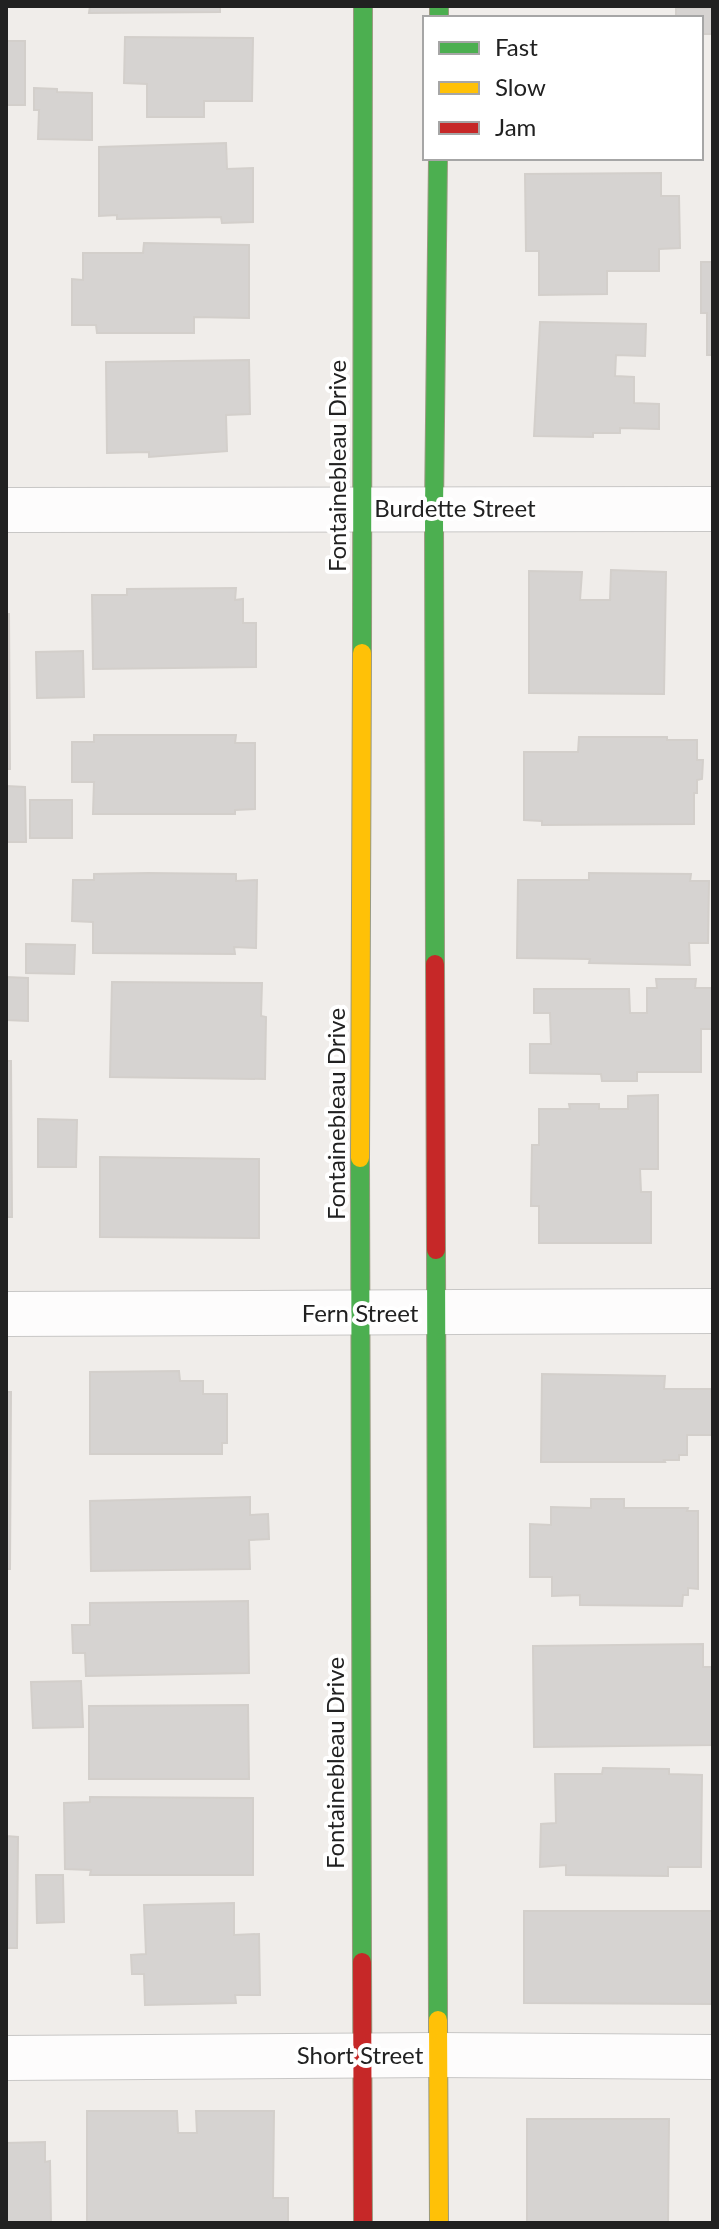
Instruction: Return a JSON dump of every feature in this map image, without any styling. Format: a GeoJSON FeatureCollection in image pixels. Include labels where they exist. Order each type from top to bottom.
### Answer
{"type":"FeatureCollection","features":[{"type":"Feature","properties":{"kind":"street","name":"Fontainebleau Drive"},"geometry":{"type":"LineString","coordinates":[[363,6],[360,1314],[360,2056],[363,2223]]}},
{"type":"Feature","properties":{"kind":"street"},"geometry":{"type":"LineString","coordinates":[[438,160],[434,509],[439,2223]]}},
{"type":"Feature","properties":{"kind":"street","name":"Burdette Street"},"geometry":{"type":"LineString","coordinates":[[6,510],[713,509]]}},
{"type":"Feature","properties":{"kind":"street","name":"Fern Street"},"geometry":{"type":"LineString","coordinates":[[6,1314],[713,1311]]}},
{"type":"Feature","properties":{"kind":"street","name":"Short Street"},"geometry":{"type":"LineString","coordinates":[[6,2058],[713,2057]]}},
{"type":"Feature","properties":{"kind":"building"},"geometry":{"type":"Polygon","coordinates":[[[90,6],[220,6],[220,12],[89,13],[90,6]]]}},
{"type":"Feature","properties":{"kind":"building"},"geometry":{"type":"Polygon","coordinates":[[[676,8],[713,8],[713,34],[703,34],[703,16],[676,16],[676,8]]]}},
{"type":"Feature","properties":{"kind":"building"},"geometry":{"type":"Polygon","coordinates":[[[125,37],[253,38],[252,101],[204,101],[204,117],[147,117],[147,84],[124,83],[125,37]]]}},
{"type":"Feature","properties":{"kind":"building"},"geometry":{"type":"Polygon","coordinates":[[[6,41],[25,41],[25,105],[6,105],[6,41]]]}},
{"type":"Feature","properties":{"kind":"building"},"geometry":{"type":"Polygon","coordinates":[[[34,88],[92,93],[92,140],[38,139],[39,110],[34,110],[34,88]]]}},
{"type":"Feature","properties":{"kind":"building"},"geometry":{"type":"Polygon","coordinates":[[[226,143],[227,169],[253,168],[253,222],[222,223],[221,217],[117,219],[117,215],[99,216],[99,147],[226,143]]]}},
{"type":"Feature","properties":{"kind":"building"},"geometry":{"type":"Polygon","coordinates":[[[661,173],[661,196],[679,196],[680,248],[659,249],[659,271],[607,271],[607,294],[539,295],[539,251],[526,251],[525,174],[661,173]]]}},
{"type":"Feature","properties":{"kind":"building"},"geometry":{"type":"Polygon","coordinates":[[[144,243],[249,245],[249,318],[194,317],[194,333],[97,333],[96,325],[72,325],[72,279],[83,280],[83,253],[143,253],[144,243]]]}},
{"type":"Feature","properties":{"kind":"building"},"geometry":{"type":"Polygon","coordinates":[[[701,262],[713,262],[713,355],[707,355],[707,313],[701,313],[701,262]]]}},
{"type":"Feature","properties":{"kind":"building"},"geometry":{"type":"Polygon","coordinates":[[[540,322],[646,324],[645,356],[616,355],[615,376],[634,377],[634,403],[659,404],[659,429],[620,428],[620,433],[593,433],[593,437],[534,436],[540,322]]]}},
{"type":"Feature","properties":{"kind":"building"},"geometry":{"type":"Polygon","coordinates":[[[249,360],[250,414],[226,415],[227,451],[149,457],[149,452],[107,453],[106,362],[249,360]]]}},
{"type":"Feature","properties":{"kind":"building"},"geometry":{"type":"Polygon","coordinates":[[[611,570],[666,572],[664,694],[529,693],[529,571],[582,572],[580,600],[610,600],[611,570]]]}},
{"type":"Feature","properties":{"kind":"building"},"geometry":{"type":"Polygon","coordinates":[[[236,588],[235,600],[243,599],[243,623],[256,623],[256,667],[93,669],[92,595],[127,595],[127,589],[236,588]]]}},
{"type":"Feature","properties":{"kind":"building"},"geometry":{"type":"Polygon","coordinates":[[[6,614],[9,614],[10,769],[6,769],[6,614]]]}},
{"type":"Feature","properties":{"kind":"building"},"geometry":{"type":"Polygon","coordinates":[[[83,651],[84,697],[37,698],[36,652],[83,651]]]}},
{"type":"Feature","properties":{"kind":"building"},"geometry":{"type":"Polygon","coordinates":[[[94,735],[236,735],[235,743],[255,743],[255,809],[235,810],[235,814],[93,814],[94,782],[72,782],[72,742],[94,742],[94,735]]]}},
{"type":"Feature","properties":{"kind":"building"},"geometry":{"type":"Polygon","coordinates":[[[579,737],[697,740],[697,760],[703,760],[702,779],[697,780],[697,793],[694,793],[694,824],[542,825],[542,821],[524,820],[524,752],[578,752],[579,737]]]}},
{"type":"Feature","properties":{"kind":"building"},"geometry":{"type":"Polygon","coordinates":[[[6,786],[25,787],[26,842],[6,842],[6,786]]]}},
{"type":"Feature","properties":{"kind":"building"},"geometry":{"type":"Polygon","coordinates":[[[30,800],[72,800],[72,838],[30,838],[30,800]]]}},
{"type":"Feature","properties":{"kind":"building"},"geometry":{"type":"Polygon","coordinates":[[[589,873],[691,874],[690,881],[709,881],[708,943],[689,943],[690,965],[517,958],[518,880],[589,880],[589,873]]]}},
{"type":"Feature","properties":{"kind":"building"},"geometry":{"type":"Polygon","coordinates":[[[94,874],[236,874],[236,881],[257,880],[256,948],[234,947],[235,954],[93,953],[93,922],[72,921],[73,880],[94,880],[94,874]]]}},
{"type":"Feature","properties":{"kind":"building"},"geometry":{"type":"Polygon","coordinates":[[[26,944],[75,945],[74,974],[26,973],[26,944]]]}},
{"type":"Feature","properties":{"kind":"building"},"geometry":{"type":"Polygon","coordinates":[[[6,977],[28,978],[28,1021],[6,1020],[6,977]]]}},
{"type":"Feature","properties":{"kind":"building"},"geometry":{"type":"Polygon","coordinates":[[[656,979],[696,979],[695,988],[713,988],[713,1029],[701,1029],[701,1072],[637,1072],[637,1081],[602,1081],[601,1074],[530,1073],[530,1044],[551,1044],[550,1013],[534,1013],[534,989],[629,989],[630,1013],[647,1013],[647,988],[657,988],[656,979]]]}},
{"type":"Feature","properties":{"kind":"building"},"geometry":{"type":"Polygon","coordinates":[[[112,982],[262,983],[261,1016],[266,1017],[265,1079],[110,1077],[112,982]]]}},
{"type":"Feature","properties":{"kind":"building"},"geometry":{"type":"Polygon","coordinates":[[[6,1061],[11,1061],[12,1217],[6,1217],[6,1061]]]}},
{"type":"Feature","properties":{"kind":"building"},"geometry":{"type":"Polygon","coordinates":[[[658,1095],[658,1169],[640,1169],[641,1192],[651,1192],[651,1243],[539,1243],[539,1206],[531,1206],[532,1145],[539,1145],[539,1109],[570,1109],[569,1104],[599,1104],[599,1109],[628,1109],[628,1096],[658,1095]]]}},
{"type":"Feature","properties":{"kind":"building"},"geometry":{"type":"Polygon","coordinates":[[[38,1119],[77,1120],[76,1167],[38,1167],[38,1119]]]}},
{"type":"Feature","properties":{"kind":"building"},"geometry":{"type":"Polygon","coordinates":[[[100,1157],[259,1159],[259,1238],[100,1237],[100,1157]]]}},
{"type":"Feature","properties":{"kind":"building"},"geometry":{"type":"Polygon","coordinates":[[[179,1371],[180,1381],[203,1381],[203,1394],[227,1394],[227,1443],[222,1443],[222,1454],[90,1454],[90,1372],[179,1371]]]}},
{"type":"Feature","properties":{"kind":"building"},"geometry":{"type":"Polygon","coordinates":[[[542,1374],[665,1376],[664,1389],[711,1389],[712,1435],[687,1435],[687,1455],[679,1455],[679,1460],[541,1462],[542,1374]]]}},
{"type":"Feature","properties":{"kind":"building"},"geometry":{"type":"Polygon","coordinates":[[[6,1392],[11,1392],[10,1569],[6,1569],[6,1392]]]}},
{"type":"Feature","properties":{"kind":"building"},"geometry":{"type":"Polygon","coordinates":[[[250,1497],[250,1515],[268,1514],[269,1539],[249,1540],[250,1569],[91,1571],[90,1501],[250,1497]]]}},
{"type":"Feature","properties":{"kind":"building"},"geometry":{"type":"Polygon","coordinates":[[[591,1499],[624,1499],[624,1508],[688,1508],[687,1511],[698,1511],[698,1589],[688,1588],[688,1595],[683,1595],[682,1606],[580,1605],[580,1595],[552,1596],[552,1577],[530,1577],[530,1524],[551,1525],[551,1507],[591,1508],[591,1499]]]}},
{"type":"Feature","properties":{"kind":"building"},"geometry":{"type":"Polygon","coordinates":[[[248,1601],[249,1673],[86,1676],[85,1653],[73,1653],[72,1625],[90,1625],[90,1603],[248,1601]]]}},
{"type":"Feature","properties":{"kind":"building"},"geometry":{"type":"Polygon","coordinates":[[[703,1644],[703,1667],[713,1667],[713,1745],[534,1747],[533,1646],[703,1644]]]}},
{"type":"Feature","properties":{"kind":"building"},"geometry":{"type":"Polygon","coordinates":[[[81,1681],[83,1727],[33,1728],[31,1682],[81,1681]]]}},
{"type":"Feature","properties":{"kind":"building"},"geometry":{"type":"Polygon","coordinates":[[[248,1705],[249,1779],[89,1779],[89,1706],[248,1705]]]}},
{"type":"Feature","properties":{"kind":"building"},"geometry":{"type":"Polygon","coordinates":[[[603,1768],[669,1769],[669,1774],[702,1775],[701,1867],[668,1867],[668,1876],[566,1875],[566,1865],[540,1867],[541,1824],[556,1823],[555,1774],[602,1774],[603,1768]]]}},
{"type":"Feature","properties":{"kind":"building"},"geometry":{"type":"Polygon","coordinates":[[[90,1797],[253,1798],[253,1875],[90,1875],[91,1870],[65,1869],[64,1803],[90,1802],[90,1797]]]}},
{"type":"Feature","properties":{"kind":"building"},"geometry":{"type":"Polygon","coordinates":[[[6,1836],[18,1837],[17,1948],[6,1948],[6,1836]]]}},
{"type":"Feature","properties":{"kind":"building"},"geometry":{"type":"Polygon","coordinates":[[[36,1875],[63,1875],[64,1922],[37,1923],[36,1875]]]}},
{"type":"Feature","properties":{"kind":"building"},"geometry":{"type":"Polygon","coordinates":[[[234,1903],[234,1935],[259,1934],[260,1995],[235,1995],[236,2003],[145,2005],[144,1974],[132,1974],[131,1955],[146,1954],[144,1905],[234,1903]]]}},
{"type":"Feature","properties":{"kind":"building"},"geometry":{"type":"Polygon","coordinates":[[[524,1911],[713,1911],[713,2004],[524,2003],[524,1911]]]}},
{"type":"Feature","properties":{"kind":"building"},"geometry":{"type":"Polygon","coordinates":[[[87,2111],[177,2111],[178,2133],[197,2133],[196,2111],[274,2111],[273,2198],[288,2198],[288,2223],[87,2223],[87,2111]]]}},
{"type":"Feature","properties":{"kind":"building"},"geometry":{"type":"Polygon","coordinates":[[[527,2119],[669,2119],[668,2223],[527,2223],[527,2119]]]}},
{"type":"Feature","properties":{"kind":"building"},"geometry":{"type":"Polygon","coordinates":[[[45,2142],[45,2162],[50,2161],[51,2223],[6,2223],[6,2143],[45,2142]]]}},
{"type":"Feature","properties":{"kind":"traffic: fast"},"geometry":{"type":"LineString","coordinates":[[362,653],[363,6]]}},
{"type":"Feature","properties":{"kind":"traffic: fast"},"geometry":{"type":"LineString","coordinates":[[439,6],[439,16]]}},
{"type":"Feature","properties":{"kind":"traffic: fast"},"geometry":{"type":"LineString","coordinates":[[435,964],[434,509],[438,160]]}},
{"type":"Feature","properties":{"kind":"traffic: fast"},"geometry":{"type":"LineString","coordinates":[[360,1158],[362,1962]]}},
{"type":"Feature","properties":{"kind":"traffic: fast"},"geometry":{"type":"LineString","coordinates":[[436,1250],[438,2020]]}},
{"type":"Feature","properties":{"kind":"traffic: slow"},"geometry":{"type":"LineString","coordinates":[[360,1158],[362,653]]}},
{"type":"Feature","properties":{"kind":"traffic: slow"},"geometry":{"type":"LineString","coordinates":[[438,2020],[439,2223]]}},
{"type":"Feature","properties":{"kind":"traffic: jam"},"geometry":{"type":"LineString","coordinates":[[435,964],[436,1250]]}},
{"type":"Feature","properties":{"kind":"traffic: jam"},"geometry":{"type":"LineString","coordinates":[[362,1962],[363,2223]]}}]}
